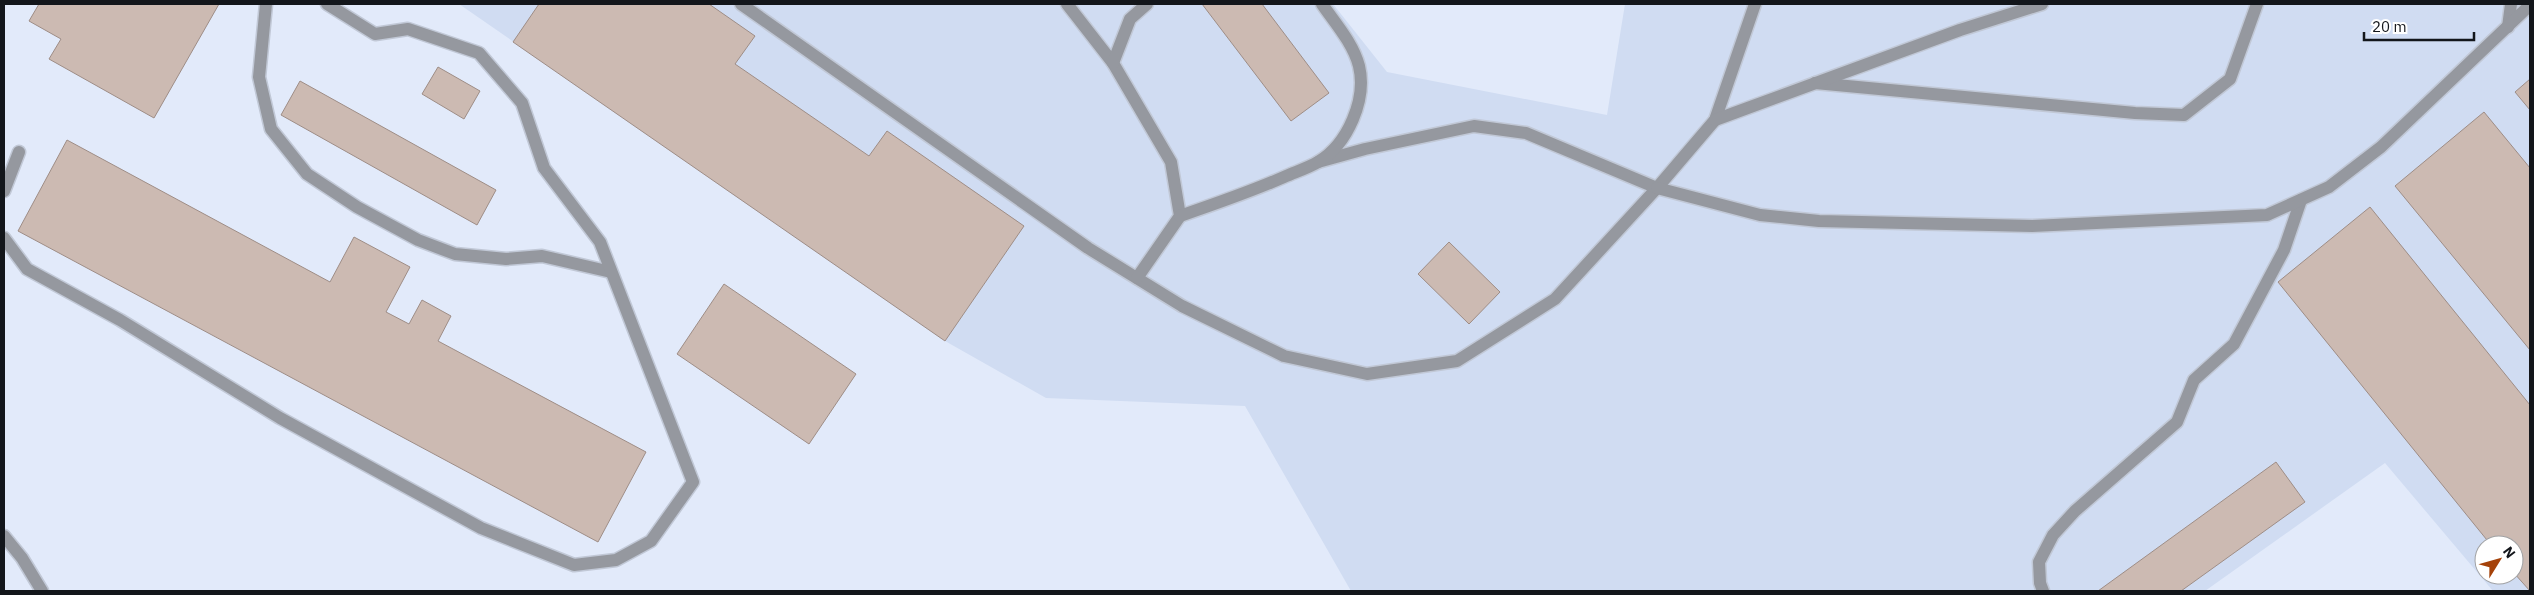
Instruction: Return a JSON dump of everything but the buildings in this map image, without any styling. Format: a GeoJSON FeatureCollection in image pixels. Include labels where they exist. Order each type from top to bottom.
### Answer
{"type":"FeatureCollection","features":[{"type":"Feature","properties":{"kind":"street"},"geometry":{"type":"LineString","coordinates":[[266,4],[259,77],[271,129],[307,174],[357,208],[418,240],[455,254],[506,259],[542,256],[611,272]]}},
{"type":"Feature","properties":{"kind":"street"},"geometry":{"type":"LineString","coordinates":[[4,238],[27,268],[120,320],[280,418],[482,528],[574,565],[616,560],[651,541],[693,482],[600,242],[544,168],[522,103],[479,53],[408,28],[375,34],[327,4]]}},
{"type":"Feature","properties":{"kind":"street"},"geometry":{"type":"LineString","coordinates":[[741,4],[1088,248],[1182,306],[1284,356],[1367,374],[1457,360],[1555,300],[1657,188],[1715,120],[1755,4]]}},
{"type":"Feature","properties":{"kind":"street"},"geometry":{"type":"LineString","coordinates":[[1067,4],[1113,63],[1171,162],[1180,216]]}},
{"type":"Feature","properties":{"kind":"street"},"geometry":{"type":"LineString","coordinates":[[1113,63],[1130,19],[1147,4]]}},
{"type":"Feature","properties":{"kind":"street"},"geometry":{"type":"LineString","coordinates":[[1318,162],[1339,142],[1355,115],[1361,89],[1359,66],[1350,45],[1322,4]]}},
{"type":"Feature","properties":{"kind":"street"},"geometry":{"type":"LineString","coordinates":[[1715,120],[1960,30],[2042,4]]}},
{"type":"Feature","properties":{"kind":"street"},"geometry":{"type":"LineString","coordinates":[[1815,83],[2135,113],[2184,115],[2230,79],[2257,4]]}},
{"type":"Feature","properties":{"kind":"street"},"geometry":{"type":"LineString","coordinates":[[2508,27],[2511,4]]}},
{"type":"Feature","properties":{"kind":"street"},"geometry":{"type":"LineString","coordinates":[[1137,278],[1180,216],[1244,194],[1318,162],[1365,149],[1474,126],[1526,133],[1657,188],[1770,216],[1819,221],[2032,226],[2267,215],[2329,187],[2381,147],[2530,5]]}},
{"type":"Feature","properties":{"kind":"street"},"geometry":{"type":"LineString","coordinates":[[4,191],[19,152]]}},
{"type":"Feature","properties":{"kind":"street"},"geometry":{"type":"LineString","coordinates":[[2043,591],[2040,583],[2040,562],[2053,535],[2074,511],[2177,422],[2194,380],[2234,344],[2284,250],[2301,200]]}},
{"type":"Feature","properties":{"kind":"street"},"geometry":{"type":"LineString","coordinates":[[4,536],[22,558],[42,591]]}},
{"type":"Feature","properties":{"kind":"shaded area"},"geometry":{"type":"Polygon","coordinates":[[[459,4],[1333,4],[1387,72],[1607,115],[1625,4],[2530,4],[2530,591],[2493,591],[2488,585],[2524,585],[2524,535],[2474,535],[2474,568],[2385,463],[2205,591],[1351,591],[1245,406],[1046,398],[945,341],[459,4]]]}}]}
